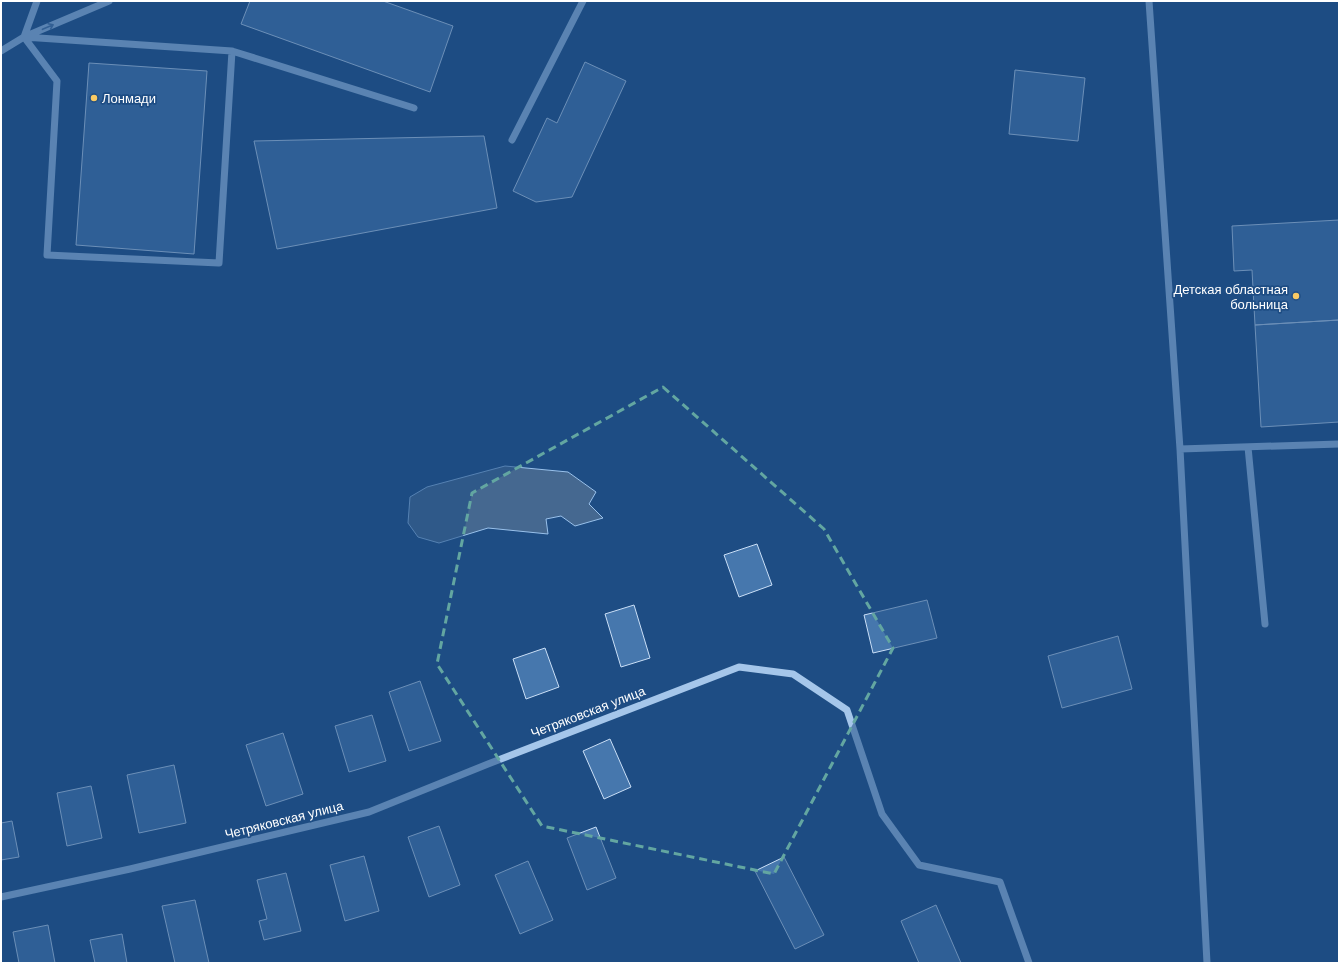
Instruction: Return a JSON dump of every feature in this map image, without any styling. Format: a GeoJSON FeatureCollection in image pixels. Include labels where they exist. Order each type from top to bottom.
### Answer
{"type":"FeatureCollection","features":[{"type":"Feature","properties":{"kind":"street"},"geometry":{"type":"LineString","coordinates":[[24,37],[37,1]]}},
{"type":"Feature","properties":{"kind":"street"},"geometry":{"type":"LineString","coordinates":[[1,50],[24,37],[109,1]]}},
{"type":"Feature","properties":{"kind":"street"},"geometry":{"type":"LineString","coordinates":[[512,140],[584,1]]}},
{"type":"Feature","properties":{"kind":"street"},"geometry":{"type":"LineString","coordinates":[[1149,1],[1180,449],[1207,963]]}},
{"type":"Feature","properties":{"kind":"street"},"geometry":{"type":"LineString","coordinates":[[24,37],[232,51],[414,108]]}},
{"type":"Feature","properties":{"kind":"street"},"geometry":{"type":"LineString","coordinates":[[24,37],[57,81],[47,255],[219,263],[232,51]]}},
{"type":"Feature","properties":{"kind":"street"},"geometry":{"type":"LineString","coordinates":[[1180,449],[1339,444]]}},
{"type":"Feature","properties":{"kind":"street"},"geometry":{"type":"LineString","coordinates":[[1248,448],[1264,624]]}},
{"type":"Feature","properties":{"kind":"street","name":"Четряковская улица"},"geometry":{"type":"LineString","coordinates":[[1,897],[130,869],[369,812],[495,761],[739,667],[793,674],[847,710],[882,814],[919,865],[1000,882],[1029,963]]}},
{"type":"Feature","properties":{"kind":"highlighted area"},"geometry":{"type":"Polygon","coordinates":[[[663,387],[824,529],[893,648],[774,874],[542,826],[437,664],[472,493],[663,387]]]}},
{"type":"Feature","properties":{"kind":"water"},"geometry":{"type":"Polygon","coordinates":[[[505,466],[568,472],[596,492],[589,504],[603,518],[575,526],[561,516],[546,519],[548,534],[488,528],[439,543],[418,537],[408,523],[410,497],[427,487],[505,466]]]}},
{"type":"Feature","properties":{"kind":"building"},"geometry":{"type":"Polygon","coordinates":[[[250,1],[383,1],[453,26],[430,92],[241,24],[250,1]]]}},
{"type":"Feature","properties":{"kind":"building"},"geometry":{"type":"Polygon","coordinates":[[[585,62],[626,81],[572,197],[536,202],[513,191],[547,118],[557,123],[585,62]]]}},
{"type":"Feature","properties":{"kind":"building"},"geometry":{"type":"Polygon","coordinates":[[[89,63],[207,71],[194,254],[76,245],[89,63]]]}},
{"type":"Feature","properties":{"kind":"building"},"geometry":{"type":"Polygon","coordinates":[[[1015,70],[1085,78],[1078,141],[1009,134],[1015,70]]]}},
{"type":"Feature","properties":{"kind":"building"},"geometry":{"type":"Polygon","coordinates":[[[484,136],[497,208],[277,249],[254,141],[484,136]]]}},
{"type":"Feature","properties":{"kind":"building","name":"Детская областная больница"},"geometry":{"type":"Polygon","coordinates":[[[1339,220],[1339,320],[1255,325],[1252,270],[1234,271],[1232,226],[1339,220]]]}},
{"type":"Feature","properties":{"kind":"building"},"geometry":{"type":"Polygon","coordinates":[[[1339,320],[1339,422],[1261,427],[1255,325],[1339,320]]]}},
{"type":"Feature","properties":{"kind":"building"},"geometry":{"type":"Polygon","coordinates":[[[757,544],[772,585],[739,597],[724,555],[757,544]]]}},
{"type":"Feature","properties":{"kind":"building"},"geometry":{"type":"Polygon","coordinates":[[[927,600],[937,638],[873,653],[864,615],[927,600]]]}},
{"type":"Feature","properties":{"kind":"building"},"geometry":{"type":"Polygon","coordinates":[[[634,605],[650,658],[621,667],[605,614],[634,605]]]}},
{"type":"Feature","properties":{"kind":"building"},"geometry":{"type":"Polygon","coordinates":[[[1118,636],[1132,689],[1062,708],[1048,656],[1118,636]]]}},
{"type":"Feature","properties":{"kind":"building"},"geometry":{"type":"Polygon","coordinates":[[[545,648],[559,687],[526,699],[513,659],[545,648]]]}},
{"type":"Feature","properties":{"kind":"building"},"geometry":{"type":"Polygon","coordinates":[[[420,681],[441,741],[409,751],[389,692],[420,681]]]}},
{"type":"Feature","properties":{"kind":"building"},"geometry":{"type":"Polygon","coordinates":[[[372,715],[386,761],[349,772],[335,726],[372,715]]]}},
{"type":"Feature","properties":{"kind":"building"},"geometry":{"type":"Polygon","coordinates":[[[283,733],[303,794],[266,806],[246,745],[283,733]]]}},
{"type":"Feature","properties":{"kind":"building"},"geometry":{"type":"Polygon","coordinates":[[[610,739],[631,787],[604,799],[583,751],[610,739]]]}},
{"type":"Feature","properties":{"kind":"building"},"geometry":{"type":"Polygon","coordinates":[[[174,765],[186,823],[139,833],[127,775],[174,765]]]}},
{"type":"Feature","properties":{"kind":"building"},"geometry":{"type":"Polygon","coordinates":[[[91,786],[102,838],[67,846],[57,793],[91,786]]]}},
{"type":"Feature","properties":{"kind":"building"},"geometry":{"type":"Polygon","coordinates":[[[12,821],[19,857],[1,860],[1,823],[12,821]]]}},
{"type":"Feature","properties":{"kind":"building"},"geometry":{"type":"Polygon","coordinates":[[[439,826],[460,885],[429,897],[408,837],[439,826]]]}},
{"type":"Feature","properties":{"kind":"building"},"geometry":{"type":"Polygon","coordinates":[[[596,827],[616,878],[587,890],[567,838],[596,827]]]}},
{"type":"Feature","properties":{"kind":"building"},"geometry":{"type":"Polygon","coordinates":[[[364,856],[379,911],[345,921],[330,865],[364,856]]]}},
{"type":"Feature","properties":{"kind":"building"},"geometry":{"type":"Polygon","coordinates":[[[784,857],[824,935],[795,949],[755,871],[784,857]]]}},
{"type":"Feature","properties":{"kind":"building"},"geometry":{"type":"Polygon","coordinates":[[[528,861],[553,920],[520,934],[495,875],[528,861]]]}},
{"type":"Feature","properties":{"kind":"building"},"geometry":{"type":"Polygon","coordinates":[[[286,873],[301,931],[264,940],[259,921],[267,919],[257,880],[286,873]]]}},
{"type":"Feature","properties":{"kind":"building"},"geometry":{"type":"Polygon","coordinates":[[[195,900],[209,963],[175,963],[162,906],[195,900]]]}},
{"type":"Feature","properties":{"kind":"building"},"geometry":{"type":"Polygon","coordinates":[[[936,905],[961,963],[919,963],[901,921],[936,905]]]}},
{"type":"Feature","properties":{"kind":"building"},"geometry":{"type":"Polygon","coordinates":[[[48,925],[55,963],[19,963],[13,932],[48,925]]]}},
{"type":"Feature","properties":{"kind":"building"},"geometry":{"type":"Polygon","coordinates":[[[122,934],[127,963],[95,963],[90,940],[122,934]]]}},
{"type":"Feature","properties":{"kind":"place","name":"Лонмади"},"geometry":{"type":"Point","coordinates":[94,98]}},
{"type":"Feature","properties":{"kind":"place","name":"Детская областная больница"},"geometry":{"type":"Point","coordinates":[1296,296]}}]}
